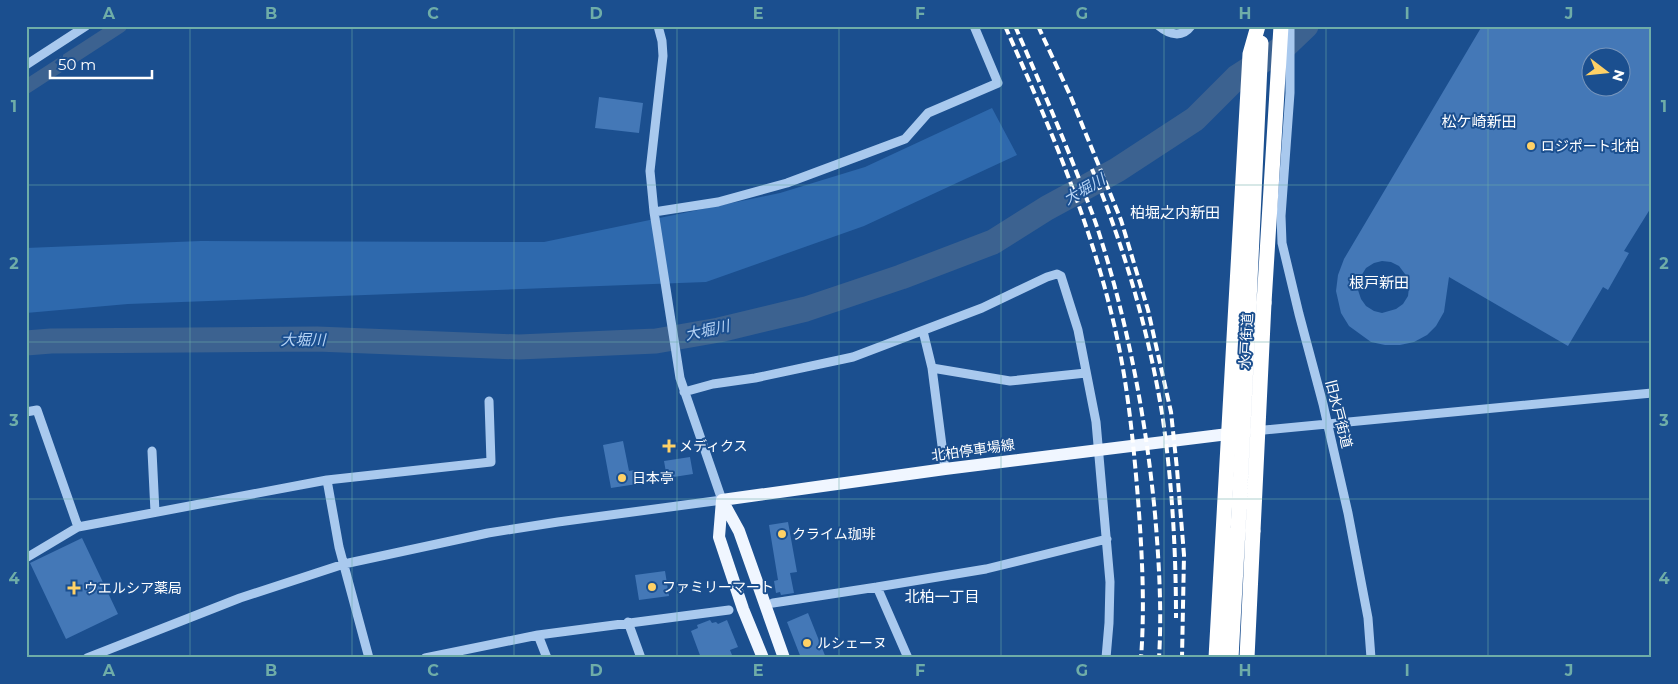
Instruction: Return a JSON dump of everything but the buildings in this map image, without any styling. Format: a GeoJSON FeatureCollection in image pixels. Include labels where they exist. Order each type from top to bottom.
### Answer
{"type":"FeatureCollection","features":[{"type":"Feature","properties":{"kind":"highway","name":"水戸街道"},"geometry":{"type":"LineString","coordinates":[[1247,658],[1245,530],[1251,122],[1260,26]]}},
{"type":"Feature","properties":{"kind":"highway","name":"水戸街道"},"geometry":{"type":"LineString","coordinates":[[1231,658],[1245,530],[1264,303],[1280,26]]}},
{"type":"Feature","properties":{"kind":"highway"},"geometry":{"type":"LineString","coordinates":[[1216,658],[1228,434],[1251,122]]}},
{"type":"Feature","properties":{"kind":"main road","name":"北柏停車場線"},"geometry":{"type":"LineString","coordinates":[[722,500],[1098,448],[1228,434]]}},
{"type":"Feature","properties":{"kind":"main road"},"geometry":{"type":"LineString","coordinates":[[722,500],[719,536],[743,609],[764,658]]}},
{"type":"Feature","properties":{"kind":"main road"},"geometry":{"type":"LineString","coordinates":[[722,500],[739,531],[784,658]]}},
{"type":"Feature","properties":{"kind":"street"},"geometry":{"type":"LineString","coordinates":[[26,65],[86,26]]}},
{"type":"Feature","properties":{"kind":"street"},"geometry":{"type":"LineString","coordinates":[[87,658],[240,598],[344,564],[488,533],[722,500],[680,378],[654,212],[650,171],[662,56],[662,41],[658,26]]}},
{"type":"Feature","properties":{"kind":"street"},"geometry":{"type":"LineString","coordinates":[[654,212],[718,202],[787,183],[905,139],[928,113],[998,83],[974,26]]}},
{"type":"Feature","properties":{"kind":"street"},"geometry":{"type":"LineString","coordinates":[[1159,26],[1175,35],[1188,31],[1192,26]]}},
{"type":"Feature","properties":{"kind":"street","name":"旧水戸街道"},"geometry":{"type":"LineString","coordinates":[[1290,26],[1290,93],[1281,216],[1282,243],[1323,404],[1350,522],[1368,618],[1371,658]]}},
{"type":"Feature","properties":{"kind":"street"},"geometry":{"type":"LineString","coordinates":[[684,392],[713,384],[755,378],[853,356],[982,308],[1047,277],[1056,274],[1061,276],[1078,330],[1096,422],[1110,582],[1106,658]]}},
{"type":"Feature","properties":{"kind":"street"},"geometry":{"type":"LineString","coordinates":[[923,331],[932,368],[945,468]]}},
{"type":"Feature","properties":{"kind":"street"},"geometry":{"type":"LineString","coordinates":[[932,368],[1010,381],[1086,373]]}},
{"type":"Feature","properties":{"kind":"street"},"geometry":{"type":"LineString","coordinates":[[1228,434],[1652,393]]}},
{"type":"Feature","properties":{"kind":"street"},"geometry":{"type":"LineString","coordinates":[[26,558],[78,527],[327,480],[491,462],[489,401]]}},
{"type":"Feature","properties":{"kind":"street"},"geometry":{"type":"LineString","coordinates":[[26,412],[37,410],[78,527]]}},
{"type":"Feature","properties":{"kind":"street"},"geometry":{"type":"LineString","coordinates":[[152,451],[155,512]]}},
{"type":"Feature","properties":{"kind":"street"},"geometry":{"type":"LineString","coordinates":[[327,480],[339,546],[368,658]]}},
{"type":"Feature","properties":{"kind":"street"},"geometry":{"type":"LineString","coordinates":[[772,603],[986,569],[1107,539]]}},
{"type":"Feature","properties":{"kind":"street"},"geometry":{"type":"LineString","coordinates":[[877,587],[908,658]]}},
{"type":"Feature","properties":{"kind":"street"},"geometry":{"type":"LineString","coordinates":[[425,658],[538,635],[729,610]]}},
{"type":"Feature","properties":{"kind":"street"},"geometry":{"type":"LineString","coordinates":[[628,622],[641,658]]}},
{"type":"Feature","properties":{"kind":"street"},"geometry":{"type":"LineString","coordinates":[[538,635],[547,658]]}},
{"type":"Feature","properties":{"kind":"shaded area"},"geometry":{"type":"Polygon","coordinates":[[[992,108],[1017,155],[864,226],[706,282],[128,304],[26,313],[26,248],[201,241],[544,242],[780,193],[865,167],[992,108]]]}},
{"type":"Feature","properties":{"kind":"waterway"},"geometry":{"type":"LineString","coordinates":[[26,87],[120,26]]}},
{"type":"Feature","properties":{"kind":"waterway","name":"大堀川"},"geometry":{"type":"LineString","coordinates":[[26,343],[51,341],[317,339],[519,347],[656,341],[719,330],[806,309],[901,277],[993,242],[1047,208],[1117,170],[1195,119],[1237,77],[1284,47],[1306,26]]}},
{"type":"Feature","properties":{"kind":"railway"},"geometry":{"type":"LineString","coordinates":[[1005,26],[1051,133],[1079,205],[1102,279],[1122,361],[1134,453],[1141,539],[1143,578],[1141,658]]}},
{"type":"Feature","properties":{"kind":"railway"},"geometry":{"type":"LineString","coordinates":[[1015,26],[1063,138],[1094,219],[1119,302],[1127,337],[1147,443],[1155,514],[1160,586],[1159,658]]}},
{"type":"Feature","properties":{"kind":"railway"},"geometry":{"type":"LineString","coordinates":[[1038,26],[1070,95],[1121,220],[1148,310],[1171,412],[1177,469],[1184,555],[1182,658]]}},
{"type":"Feature","properties":{"kind":"railway"},"geometry":{"type":"LineString","coordinates":[[1092,169],[1104,198],[1134,289],[1150,350],[1162,413],[1171,489],[1176,618]]}},
{"type":"Feature","properties":{"kind":"place","name":"ロジポート北柏"},"geometry":{"type":"Point","coordinates":[1531,146]}},
{"type":"Feature","properties":{"kind":"place","name":"メディクス"},"geometry":{"type":"Point","coordinates":[669,446]}},
{"type":"Feature","properties":{"kind":"place","name":"日本亭"},"geometry":{"type":"Point","coordinates":[622,478]}},
{"type":"Feature","properties":{"kind":"place","name":"クライム珈琲"},"geometry":{"type":"Point","coordinates":[782,534]}},
{"type":"Feature","properties":{"kind":"place","name":"ファミリーマート"},"geometry":{"type":"Point","coordinates":[652,587]}},
{"type":"Feature","properties":{"kind":"place","name":"ウエルシア薬局"},"geometry":{"type":"Point","coordinates":[74,588]}},
{"type":"Feature","properties":{"kind":"place","name":"ルシェーヌ"},"geometry":{"type":"Point","coordinates":[807,643]}},
{"type":"Feature","properties":{"kind":"district","name":"松ケ崎新田"},"geometry":{"type":"Point","coordinates":[1479,121]}},
{"type":"Feature","properties":{"kind":"district","name":"柏堀之内新田"},"geometry":{"type":"Point","coordinates":[1175,212]}},
{"type":"Feature","properties":{"kind":"district","name":"根戸新田"},"geometry":{"type":"Point","coordinates":[1379,282]}},
{"type":"Feature","properties":{"kind":"district","name":"北柏一丁目"},"geometry":{"type":"Point","coordinates":[942,596]}}]}
